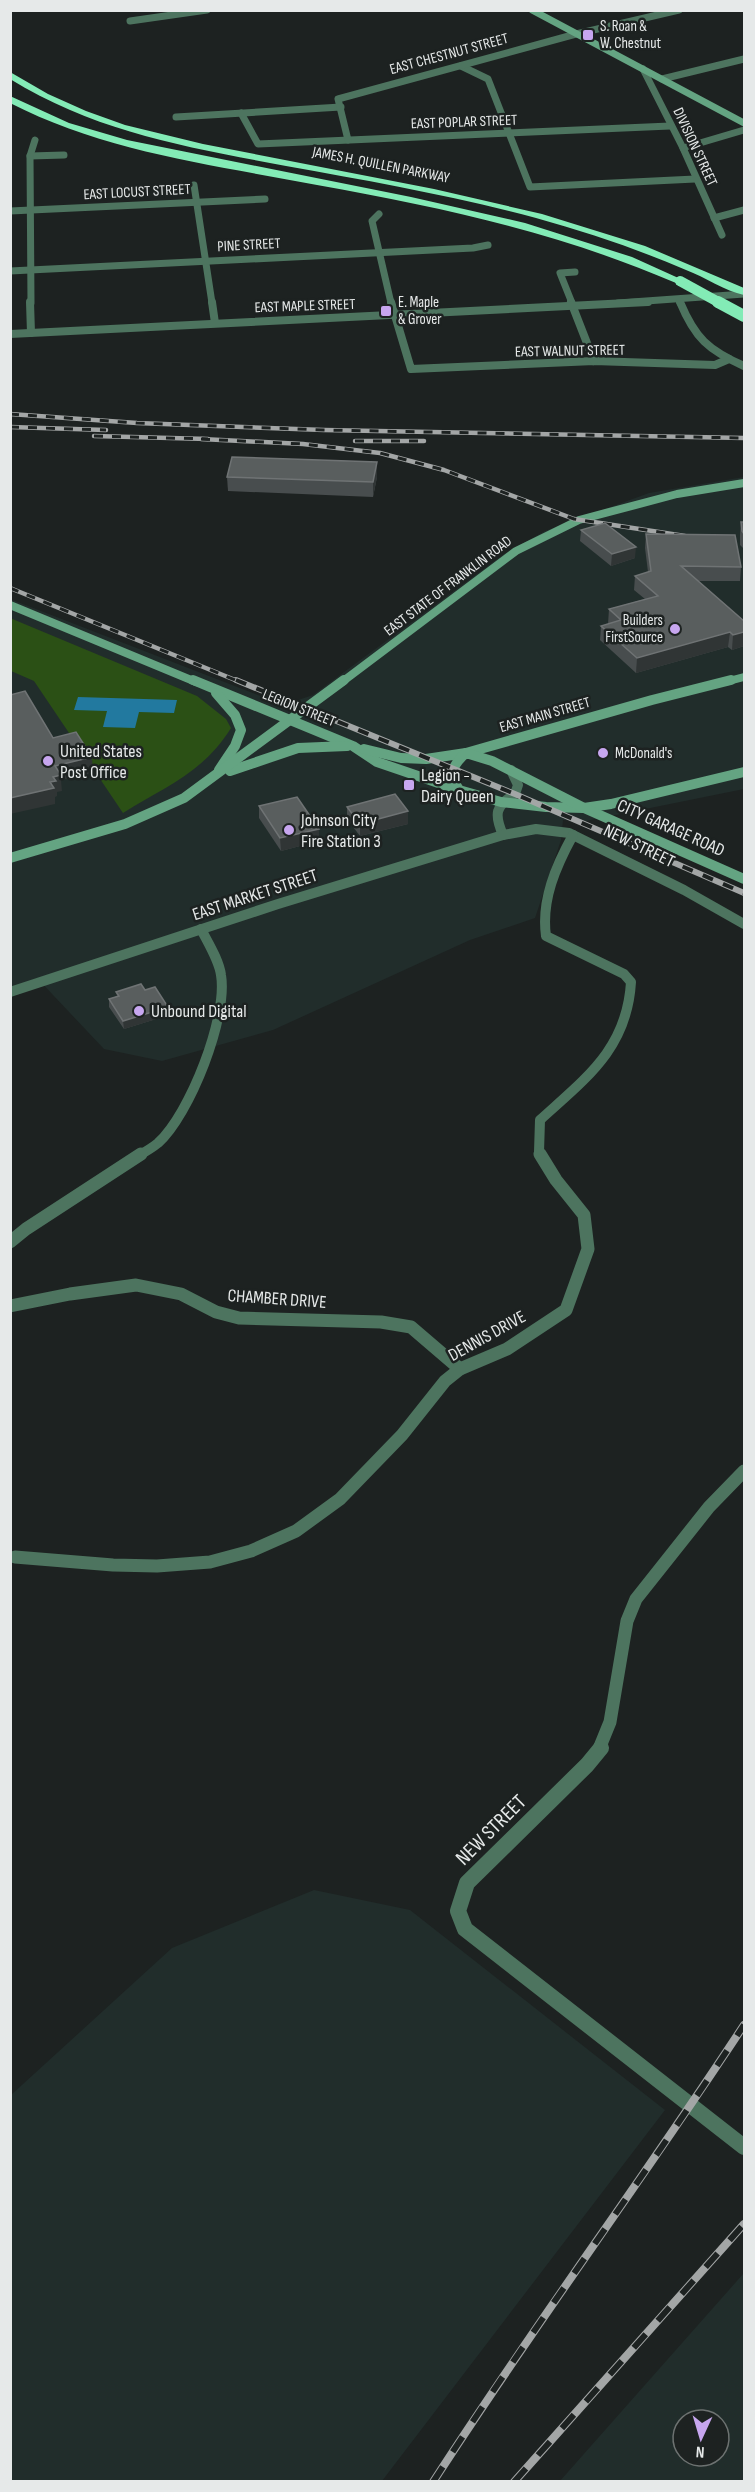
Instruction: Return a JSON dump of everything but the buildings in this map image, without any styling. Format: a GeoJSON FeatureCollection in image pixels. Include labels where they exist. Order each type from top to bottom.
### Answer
{"type":"FeatureCollection","features":[{"type":"Feature","properties":{"kind":"highway","name":"JAMES H. QUILLEN PARKWAY"},"geometry":{"type":"LineString","coordinates":[[10,75],[54,100],[83,113],[132,129],[181,141],[515,208],[629,242],[714,277],[744,293]]}},
{"type":"Feature","properties":{"kind":"highway","name":"JAMES H. QUILLEN PARKWAY"},"geometry":{"type":"LineString","coordinates":[[10,99],[65,124],[130,144],[440,206],[529,227],[596,248],[680,281],[744,316]]}},
{"type":"Feature","properties":{"kind":"main road"},"geometry":{"type":"LineString","coordinates":[[532,10],[744,123]]}},
{"type":"Feature","properties":{"kind":"main road","name":"EAST STATE OF FRANKLIN ROAD"},"geometry":{"type":"LineString","coordinates":[[290,721],[512,553],[579,520],[677,494],[744,483]]}},
{"type":"Feature","properties":{"kind":"main road","name":"LEGION STREET"},"geometry":{"type":"LineString","coordinates":[[10,605],[353,746],[377,762],[501,802],[584,808]]}},
{"type":"Feature","properties":{"kind":"main road","name":"EAST MAIN STREET"},"geometry":{"type":"LineString","coordinates":[[353,746],[401,759],[426,759],[466,753],[652,700],[744,677]]}},
{"type":"Feature","properties":{"kind":"main road"},"geometry":{"type":"LineString","coordinates":[[213,689],[234,712],[242,728],[240,737],[215,776]]}},
{"type":"Feature","properties":{"kind":"main road"},"geometry":{"type":"LineString","coordinates":[[10,858],[124,824],[184,798],[290,721]]}},
{"type":"Feature","properties":{"kind":"main road"},"geometry":{"type":"LineString","coordinates":[[215,776],[298,748],[353,746]]}},
{"type":"Feature","properties":{"kind":"main road"},"geometry":{"type":"LineString","coordinates":[[459,790],[452,779],[451,769],[455,761],[466,753]]}},
{"type":"Feature","properties":{"kind":"main road","name":"CITY GARAGE ROAD"},"geometry":{"type":"LineString","coordinates":[[466,753],[511,770],[584,808],[744,879]]}},
{"type":"Feature","properties":{"kind":"main road"},"geometry":{"type":"LineString","coordinates":[[584,808],[611,804],[744,772]]}},
{"type":"Feature","properties":{"kind":"street"},"geometry":{"type":"LineString","coordinates":[[130,21],[207,10]]}},
{"type":"Feature","properties":{"kind":"street","name":"EAST CHESTNUT STREET"},"geometry":{"type":"LineString","coordinates":[[340,107],[338,99],[576,34],[679,10]]}},
{"type":"Feature","properties":{"kind":"street"},"geometry":{"type":"LineString","coordinates":[[662,79],[744,59]]}},
{"type":"Feature","properties":{"kind":"street"},"geometry":{"type":"LineString","coordinates":[[460,66],[488,79],[530,187],[695,179]]}},
{"type":"Feature","properties":{"kind":"street","name":"DIVISION STREET"},"geometry":{"type":"LineString","coordinates":[[643,69],[683,148],[722,236]]}},
{"type":"Feature","properties":{"kind":"street"},"geometry":{"type":"LineString","coordinates":[[176,117],[340,107],[348,140]]}},
{"type":"Feature","properties":{"kind":"street","name":"EAST POPLAR STREET"},"geometry":{"type":"LineString","coordinates":[[242,113],[258,144],[670,126]]}},
{"type":"Feature","properties":{"kind":"street"},"geometry":{"type":"LineString","coordinates":[[683,148],[744,130]]}},
{"type":"Feature","properties":{"kind":"street"},"geometry":{"type":"LineString","coordinates":[[32,333],[29,210],[30,156],[35,140]]}},
{"type":"Feature","properties":{"kind":"street"},"geometry":{"type":"LineString","coordinates":[[30,156],[64,155]]}},
{"type":"Feature","properties":{"kind":"street"},"geometry":{"type":"LineString","coordinates":[[194,185],[214,323]]}},
{"type":"Feature","properties":{"kind":"street","name":"EAST LOCUST STREET"},"geometry":{"type":"LineString","coordinates":[[10,211],[265,199]]}},
{"type":"Feature","properties":{"kind":"street"},"geometry":{"type":"LineString","coordinates":[[714,218],[744,210]]}},
{"type":"Feature","properties":{"kind":"street"},"geometry":{"type":"LineString","coordinates":[[379,214],[372,221],[394,316]]}},
{"type":"Feature","properties":{"kind":"street","name":"PINE STREET"},"geometry":{"type":"LineString","coordinates":[[10,271],[473,248],[488,245]]}},
{"type":"Feature","properties":{"kind":"street"},"geometry":{"type":"LineString","coordinates":[[575,272],[560,273],[594,361]]}},
{"type":"Feature","properties":{"kind":"street","name":"EAST MAPLE STREET"},"geometry":{"type":"LineString","coordinates":[[10,334],[394,316],[679,300],[744,293]]}},
{"type":"Feature","properties":{"kind":"street"},"geometry":{"type":"LineString","coordinates":[[679,300],[690,328],[699,342],[744,366]]}},
{"type":"Feature","properties":{"kind":"street","name":"EAST WALNUT STREET"},"geometry":{"type":"LineString","coordinates":[[394,316],[411,369],[594,361],[715,365],[729,360]]}},
{"type":"Feature","properties":{"kind":"street"},"geometry":{"type":"LineString","coordinates":[[506,834],[498,823],[497,811],[501,802],[515,794],[518,785],[511,770]]}},
{"type":"Feature","properties":{"kind":"street","name":"NEW STREET"},"geometry":{"type":"LineString","coordinates":[[506,834],[535,828],[554,829],[573,835],[684,890],[744,924]]}},
{"type":"Feature","properties":{"kind":"street","name":"EAST MARKET STREET"},"geometry":{"type":"LineString","coordinates":[[10,992],[201,929],[506,834]]}},
{"type":"Feature","properties":{"kind":"street","name":"DENNIS DRIVE"},"geometry":{"type":"LineString","coordinates":[[15,1557],[158,1566],[210,1562],[251,1551],[296,1531],[340,1499],[402,1435],[445,1382],[460,1369],[507,1348],[566,1310],[588,1249],[584,1215],[556,1180],[539,1152],[540,1120],[593,1072],[619,1037],[630,1001],[631,982],[624,974],[546,936],[542,924],[546,905],[558,867],[573,835]]}},
{"type":"Feature","properties":{"kind":"street"},"geometry":{"type":"LineString","coordinates":[[10,1242],[26,1229],[158,1143],[177,1118],[198,1079],[212,1040],[223,992],[221,972],[201,929]]}},
{"type":"Feature","properties":{"kind":"street","name":"CHAMBER DRIVE"},"geometry":{"type":"LineString","coordinates":[[10,1306],[70,1294],[136,1285],[181,1294],[216,1312],[239,1318],[381,1322],[411,1327],[460,1369]]}},
{"type":"Feature","properties":{"kind":"street","name":"NEW STREET"},"geometry":{"type":"LineString","coordinates":[[744,1471],[709,1507],[636,1599],[627,1621],[610,1722],[602,1746],[587,1765],[466,1883],[458,1911],[465,1929],[744,2147]]}},
{"type":"Feature","properties":{"kind":"shaded area"},"geometry":{"type":"Polygon","coordinates":[[[744,477],[744,789],[586,821],[563,820],[561,840],[535,918],[470,940],[273,1030],[162,1061],[104,1049],[37,978],[11,987],[10,599],[268,699],[295,701],[313,695],[504,554],[545,531],[649,493],[744,477]]]}},
{"type":"Feature","properties":{"kind":"shaded area"},"geometry":{"type":"Polygon","coordinates":[[[314,1890],[410,1910],[665,2110],[382,2481],[11,2481],[11,2095],[172,1948],[314,1890]]]}},
{"type":"Feature","properties":{"kind":"shaded area"},"geometry":{"type":"Polygon","coordinates":[[[744,2273],[744,2481],[560,2481],[744,2273]]]}},
{"type":"Feature","properties":{"kind":"green space"},"geometry":{"type":"Polygon","coordinates":[[[10,618],[197,696],[226,719],[231,728],[196,768],[123,813],[34,681],[11,671],[10,618]]]}},
{"type":"Feature","properties":{"kind":"water"},"geometry":{"type":"Polygon","coordinates":[[[78,697],[177,700],[174,713],[139,712],[135,728],[103,727],[107,711],[74,710],[78,697]]]}},
{"type":"Feature","properties":{"kind":"railway"},"geometry":{"type":"LineString","coordinates":[[10,414],[137,423],[324,430],[744,438]]}},
{"type":"Feature","properties":{"kind":"railway"},"geometry":{"type":"LineString","coordinates":[[10,427],[106,430]]}},
{"type":"Feature","properties":{"kind":"railway"},"geometry":{"type":"LineString","coordinates":[[94,436],[208,439]]}},
{"type":"Feature","properties":{"kind":"railway"},"geometry":{"type":"LineString","coordinates":[[201,439],[303,444],[380,453],[444,470],[574,519],[685,536]]}},
{"type":"Feature","properties":{"kind":"railway"},"geometry":{"type":"LineString","coordinates":[[355,441],[424,441]]}},
{"type":"Feature","properties":{"kind":"railway"},"geometry":{"type":"LineString","coordinates":[[10,588],[240,682]]}},
{"type":"Feature","properties":{"kind":"railway"},"geometry":{"type":"LineString","coordinates":[[236,680],[515,794],[744,893]]}},
{"type":"Feature","properties":{"kind":"railway"},"geometry":{"type":"LineString","coordinates":[[433,2482],[744,2025]]}},
{"type":"Feature","properties":{"kind":"railway"},"geometry":{"type":"LineString","coordinates":[[514,2482],[744,2224]]}},
{"type":"Feature","properties":{"kind":"place","name":"S. Roan & W. Chestnut"},"geometry":{"type":"Point","coordinates":[588,35]}},
{"type":"Feature","properties":{"kind":"place","name":"E. Maple & Grover"},"geometry":{"type":"Point","coordinates":[386,311]}},
{"type":"Feature","properties":{"kind":"place","name":"Builders FirstSource"},"geometry":{"type":"Point","coordinates":[675,629]}},
{"type":"Feature","properties":{"kind":"place","name":"McDonald's"},"geometry":{"type":"Point","coordinates":[603,753]}},
{"type":"Feature","properties":{"kind":"place","name":"United States Post Office"},"geometry":{"type":"Point","coordinates":[48,761]}},
{"type":"Feature","properties":{"kind":"place","name":"Legion - Dairy Queen"},"geometry":{"type":"Point","coordinates":[409,785]}},
{"type":"Feature","properties":{"kind":"place","name":"Johnson City Fire Station 3"},"geometry":{"type":"Point","coordinates":[289,830]}},
{"type":"Feature","properties":{"kind":"place","name":"Unbound Digital"},"geometry":{"type":"Point","coordinates":[139,1011]}}]}
